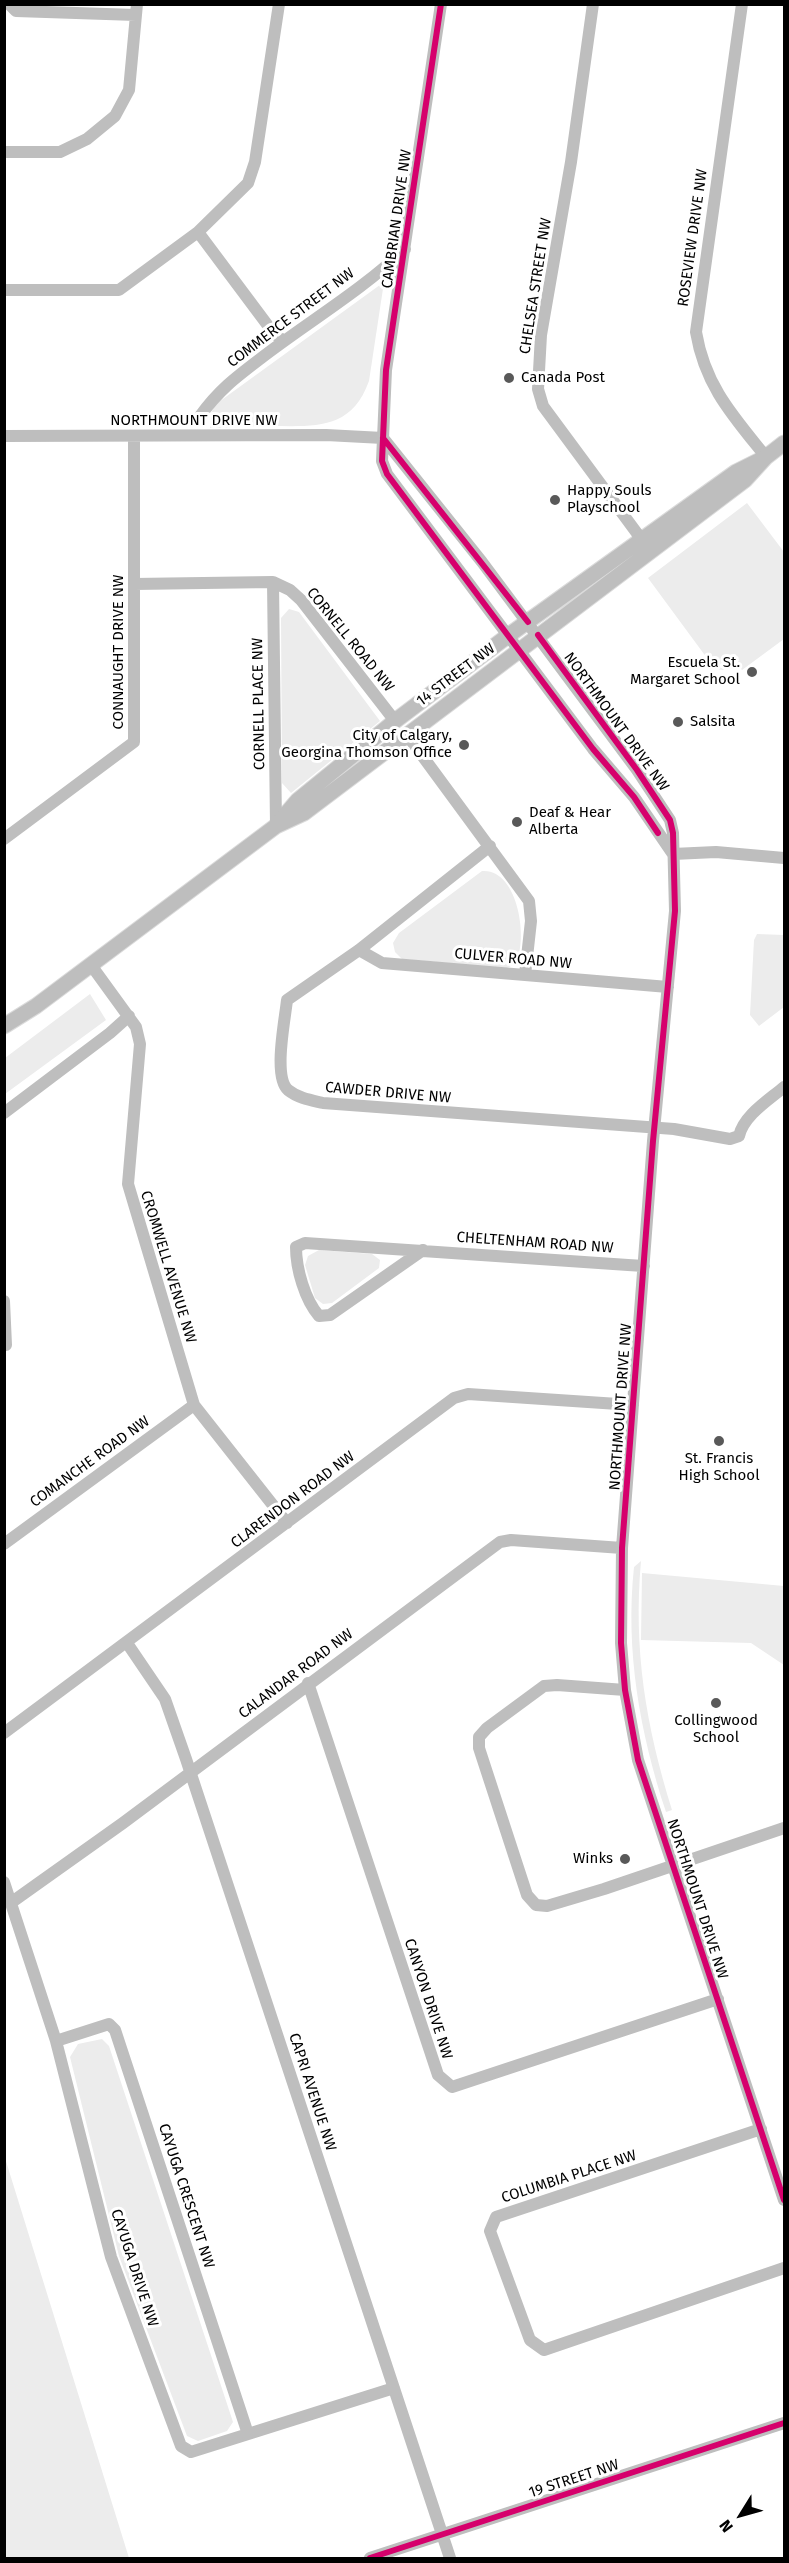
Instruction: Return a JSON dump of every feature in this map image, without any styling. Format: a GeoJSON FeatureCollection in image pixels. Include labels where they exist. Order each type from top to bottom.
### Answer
{"type":"FeatureCollection","features":[{"type":"Feature","properties":{"kind":"main road","name":"14 STREET NW"},"geometry":{"type":"LineString","coordinates":[[4,1026],[36,1006],[276,826],[304,813],[745,480],[766,457],[784,443]]}},
{"type":"Feature","properties":{"kind":"main road","name":"14 STREET NW"},"geometry":{"type":"LineString","coordinates":[[276,826],[298,800],[395,721],[509,635],[736,472],[766,457]]}},
{"type":"Feature","properties":{"kind":"main road","name":"14 STREET NW"},"geometry":{"type":"LineString","coordinates":[[4,1037],[36,1006]]}},
{"type":"Feature","properties":{"kind":"street"},"geometry":{"type":"LineString","coordinates":[[4,152],[60,152],[87,139],[115,116],[129,90],[136,10],[16,11],[9,4]]}},
{"type":"Feature","properties":{"kind":"street"},"geometry":{"type":"LineString","coordinates":[[4,290],[119,290],[198,232],[248,183],[255,162],[279,4]]}},
{"type":"Feature","properties":{"kind":"street","name":"CAMBRIAN DRIVE NW"},"geometry":{"type":"LineString","coordinates":[[383,438],[386,370],[441,4]]}},
{"type":"Feature","properties":{"kind":"street","name":"CHELSEA STREET NW"},"geometry":{"type":"LineString","coordinates":[[593,4],[571,162],[541,335],[538,389],[543,406],[642,540]]}},
{"type":"Feature","properties":{"kind":"street","name":"ROSEVIEW DRIVE NW"},"geometry":{"type":"LineString","coordinates":[[742,4],[696,332],[700,353],[711,384],[766,457]]}},
{"type":"Feature","properties":{"kind":"street"},"geometry":{"type":"LineString","coordinates":[[198,232],[272,331],[283,341]]}},
{"type":"Feature","properties":{"kind":"street","name":"COMMERCE STREET NW"},"geometry":{"type":"LineString","coordinates":[[200,416],[216,394],[283,341],[386,267],[405,249]]}},
{"type":"Feature","properties":{"kind":"street","name":"NORTHMOUNT DRIVE NW"},"geometry":{"type":"LineString","coordinates":[[4,436],[326,435],[383,438],[538,635],[638,770],[670,820],[673,833],[675,902],[622,1548],[621,1632],[625,1690],[638,1760],[784,2200]]}},
{"type":"Feature","properties":{"kind":"street","name":"CONNAUGHT DRIVE NW"},"geometry":{"type":"LineString","coordinates":[[4,839],[134,742],[134,436]]}},
{"type":"Feature","properties":{"kind":"street","name":"NORTHMOUNT DRIVE NW"},"geometry":{"type":"LineString","coordinates":[[383,438],[382,461],[387,474],[593,749],[634,797],[672,854]]}},
{"type":"Feature","properties":{"kind":"street"},"geometry":{"type":"LineString","coordinates":[[134,584],[273,582]]}},
{"type":"Feature","properties":{"kind":"street","name":"CORNELL ROAD NW"},"geometry":{"type":"LineString","coordinates":[[273,582],[290,590],[301,600],[395,721]]}},
{"type":"Feature","properties":{"kind":"street","name":"CORNELL PLACE NW"},"geometry":{"type":"LineString","coordinates":[[273,582],[276,826]]}},
{"type":"Feature","properties":{"kind":"street"},"geometry":{"type":"LineString","coordinates":[[407,735],[529,901],[531,921],[525,975]]}},
{"type":"Feature","properties":{"kind":"street","name":"CAWDER DRIVE NW"},"geometry":{"type":"LineString","coordinates":[[490,846],[359,950],[287,1000],[280,1071],[285,1088],[301,1098],[323,1103],[655,1128],[724,1136],[730,1139],[739,1136],[741,1128],[757,1110],[784,1087]]}},
{"type":"Feature","properties":{"kind":"street"},"geometry":{"type":"LineString","coordinates":[[672,854],[716,852],[784,858]]}},
{"type":"Feature","properties":{"kind":"street","name":"CULVER ROAD NW"},"geometry":{"type":"LineString","coordinates":[[359,950],[382,963],[668,987]]}},
{"type":"Feature","properties":{"kind":"street","name":"CROMWELL AVENUE NW"},"geometry":{"type":"LineString","coordinates":[[91,965],[136,1027],[140,1044],[128,1184],[194,1405],[287,1523]]}},
{"type":"Feature","properties":{"kind":"street"},"geometry":{"type":"LineString","coordinates":[[4,1113],[111,1033],[129,1016]]}},
{"type":"Feature","properties":{"kind":"street","name":"CHELTENHAM ROAD NW"},"geometry":{"type":"LineString","coordinates":[[423,1250],[330,1315],[319,1316],[311,1306],[296,1257],[296,1247],[305,1243],[423,1250],[644,1266]]}},
{"type":"Feature","properties":{"kind":"street"},"geometry":{"type":"LineString","coordinates":[[4,1301],[6,1345]]}},
{"type":"Feature","properties":{"kind":"street","name":"CLARENDON ROAD NW"},"geometry":{"type":"LineString","coordinates":[[4,1733],[453,1398],[468,1394],[633,1405]]}},
{"type":"Feature","properties":{"kind":"street","name":"COMANCHE ROAD NW"},"geometry":{"type":"LineString","coordinates":[[4,1544],[194,1405]]}},
{"type":"Feature","properties":{"kind":"street","name":"CALANDAR ROAD NW"},"geometry":{"type":"LineString","coordinates":[[12,1902],[500,1542],[511,1540],[622,1548]]}},
{"type":"Feature","properties":{"kind":"street","name":"CAPRI AVENUE NW"},"geometry":{"type":"LineString","coordinates":[[127,1643],[165,1699],[450,2559]]}},
{"type":"Feature","properties":{"kind":"street","name":"CANYON DRIVE NW"},"geometry":{"type":"LineString","coordinates":[[308,1683],[438,2075],[452,2087],[718,1999]]}},
{"type":"Feature","properties":{"kind":"street"},"geometry":{"type":"LineString","coordinates":[[625,1690],[544,1686],[487,1728],[479,1737],[478,1748],[527,1895],[536,1905],[547,1906],[784,1828]]}},
{"type":"Feature","properties":{"kind":"street","name":"CAYUGA DRIVE NW"},"geometry":{"type":"LineString","coordinates":[[4,1882],[56,2042],[111,2256],[181,2446],[191,2452],[394,2388]]}},
{"type":"Feature","properties":{"kind":"street","name":"CAYUGA CRESCENT NW"},"geometry":{"type":"LineString","coordinates":[[56,2042],[109,2024],[115,2030],[249,2434]]}},
{"type":"Feature","properties":{"kind":"street","name":"COLUMBIA PLACE NW"},"geometry":{"type":"LineString","coordinates":[[761,2129],[496,2217],[490,2231],[530,2340],[544,2350],[784,2268]]}},
{"type":"Feature","properties":{"kind":"street","name":"19 STREET NW"},"geometry":{"type":"LineString","coordinates":[[370,2559],[784,2422]]}},
{"type":"Feature","properties":{"kind":"shaded area"},"geometry":{"type":"Polygon","coordinates":[[[384,282],[369,381],[352,409],[341,417],[316,425],[210,428],[211,413],[216,404],[384,282]]]}},
{"type":"Feature","properties":{"kind":"shaded area","name":"Escuela St. Margaret School"},"geometry":{"type":"Polygon","coordinates":[[[747,503],[784,552],[784,639],[742,670],[735,662],[723,670],[715,669],[648,578],[747,503]]]}},
{"type":"Feature","properties":{"kind":"shaded area"},"geometry":{"type":"Polygon","coordinates":[[[289,609],[299,612],[380,721],[291,793],[282,783],[281,618],[289,609]]]}},
{"type":"Feature","properties":{"kind":"shaded area"},"geometry":{"type":"Polygon","coordinates":[[[482,871],[494,873],[504,881],[517,907],[521,939],[515,964],[507,968],[402,959],[395,952],[393,943],[399,933],[482,871]]]}},
{"type":"Feature","properties":{"kind":"shaded area"},"geometry":{"type":"Polygon","coordinates":[[[757,934],[784,935],[784,1007],[759,1026],[750,1015],[754,940],[757,934]]]}},
{"type":"Feature","properties":{"kind":"shaded area"},"geometry":{"type":"Polygon","coordinates":[[[90,994],[106,1020],[5,1094],[5,1058],[90,994]]]}},
{"type":"Feature","properties":{"kind":"shaded area"},"geometry":{"type":"Polygon","coordinates":[[[319,1250],[372,1254],[380,1260],[379,1268],[332,1303],[323,1304],[315,1298],[305,1265],[308,1256],[319,1250]]]}},
{"type":"Feature","properties":{"kind":"shaded area"},"geometry":{"type":"Polygon","coordinates":[[[641,1561],[640,1657],[655,1748],[672,1810],[666,1812],[642,1722],[633,1661],[634,1567],[641,1561]]]}},
{"type":"Feature","properties":{"kind":"shaded area"},"geometry":{"type":"Polygon","coordinates":[[[642,1573],[784,1586],[784,1665],[751,1643],[641,1640],[642,1573]]]}},
{"type":"Feature","properties":{"kind":"shaded area"},"geometry":{"type":"Polygon","coordinates":[[[102,2039],[109,2046],[233,2422],[227,2431],[198,2441],[187,2436],[119,2256],[70,2057],[78,2044],[102,2039]]]}},
{"type":"Feature","properties":{"kind":"shaded area"},"geometry":{"type":"Polygon","coordinates":[[[5,2158],[129,2558],[5,2558],[5,2158]]]}},
{"type":"Feature","properties":{"kind":"cycle path"},"geometry":{"type":"LineString","coordinates":[[441,4],[386,370],[382,461],[387,474],[593,749],[634,797],[658,833]]}},
{"type":"Feature","properties":{"kind":"cycle path"},"geometry":{"type":"LineString","coordinates":[[383,438],[528,622]]}},
{"type":"Feature","properties":{"kind":"cycle path"},"geometry":{"type":"LineString","coordinates":[[538,635],[637,770],[670,820],[673,833],[675,911],[653,1141],[622,1548],[621,1643],[625,1690],[638,1760],[784,2200]]}},
{"type":"Feature","properties":{"kind":"cycle path"},"geometry":{"type":"LineString","coordinates":[[370,2558],[784,2423]]}},
{"type":"Feature","properties":{"kind":"place","name":"Canada Post"},"geometry":{"type":"Point","coordinates":[509,378]}},
{"type":"Feature","properties":{"kind":"place","name":"Happy Souls Playschool"},"geometry":{"type":"Point","coordinates":[555,500]}},
{"type":"Feature","properties":{"kind":"place","name":"Escuela St. Margaret School"},"geometry":{"type":"Point","coordinates":[752,672]}},
{"type":"Feature","properties":{"kind":"place","name":"Salsita"},"geometry":{"type":"Point","coordinates":[678,722]}},
{"type":"Feature","properties":{"kind":"place","name":"City of Calgary, Georgina Thomson Office"},"geometry":{"type":"Point","coordinates":[464,745]}},
{"type":"Feature","properties":{"kind":"place","name":"Deaf & Hear Alberta"},"geometry":{"type":"Point","coordinates":[517,822]}},
{"type":"Feature","properties":{"kind":"place","name":"St. Francis High School"},"geometry":{"type":"Point","coordinates":[719,1441]}},
{"type":"Feature","properties":{"kind":"place","name":"Collingwood School"},"geometry":{"type":"Point","coordinates":[716,1703]}},
{"type":"Feature","properties":{"kind":"place","name":"Winks"},"geometry":{"type":"Point","coordinates":[625,1859]}}]}
